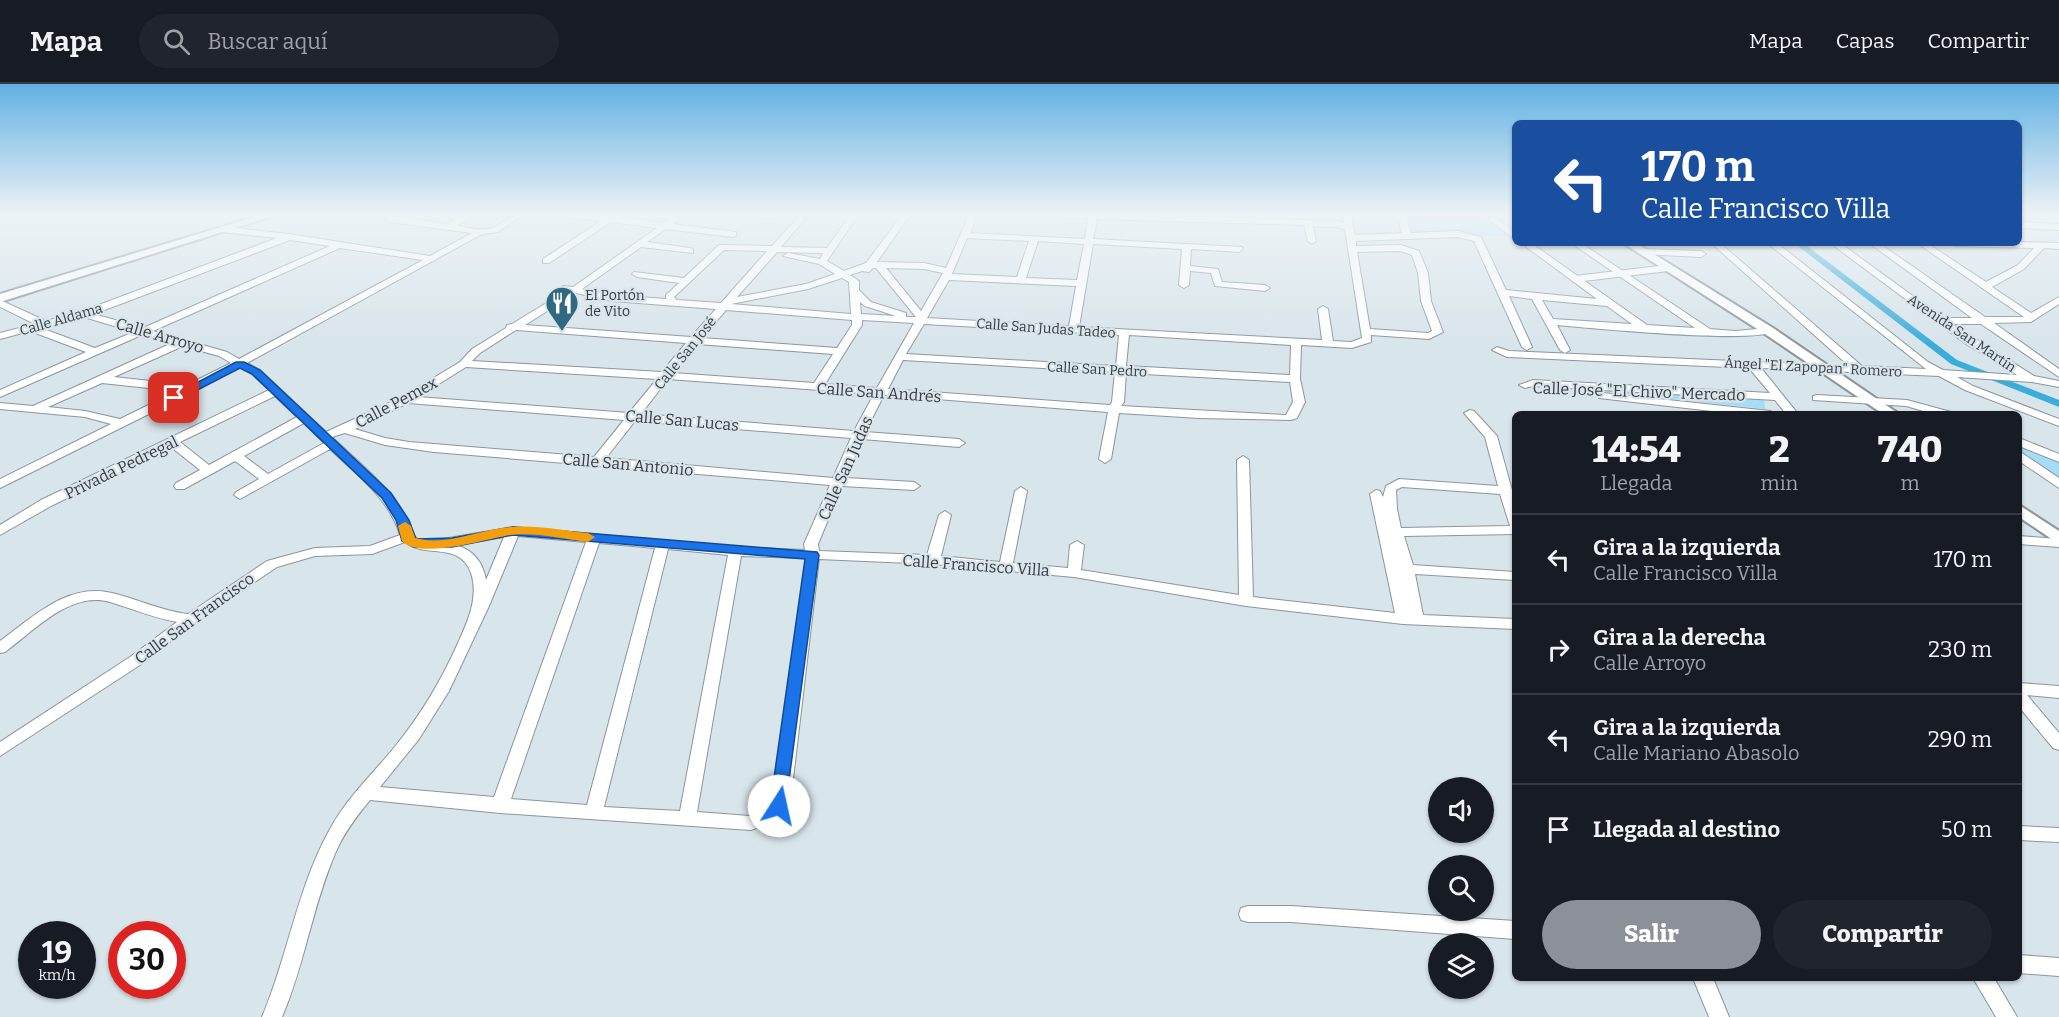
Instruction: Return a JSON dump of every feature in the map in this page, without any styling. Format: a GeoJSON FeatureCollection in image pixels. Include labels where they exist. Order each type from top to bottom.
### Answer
{"type":"FeatureCollection","features":[{"type":"Feature","properties":{"kind":"street"},"geometry":{"type":"LineString","coordinates":[[0,298],[131,259]]}},
{"type":"Feature","properties":{"kind":"street","name":"Calle Aldama"},"geometry":{"type":"LineString","coordinates":[[0,336],[84,314],[232,259]]}},
{"type":"Feature","properties":{"kind":"street"},"geometry":{"type":"LineString","coordinates":[[3,390],[308,259]]}},
{"type":"Feature","properties":{"kind":"street"},"geometry":{"type":"LineString","coordinates":[[0,484],[240,364],[432,259]]}},
{"type":"Feature","properties":{"kind":"street"},"geometry":{"type":"LineString","coordinates":[[546,261],[550,259]]}},
{"type":"Feature","properties":{"kind":"street"},"geometry":{"type":"LineString","coordinates":[[567,291],[613,259]]}},
{"type":"Feature","properties":{"kind":"street"},"geometry":{"type":"LineString","coordinates":[[567,291],[617,259]]}},
{"type":"Feature","properties":{"kind":"street"},"geometry":{"type":"LineString","coordinates":[[672,300],[687,281],[710,259]]}},
{"type":"Feature","properties":{"kind":"street","name":"Calle San José"},"geometry":{"type":"LineString","coordinates":[[597,461],[695,339],[767,259]]}},
{"type":"Feature","properties":{"kind":"street"},"geometry":{"type":"LineString","coordinates":[[807,259],[822,262],[842,272],[876,308],[922,320]]}},
{"type":"Feature","properties":{"kind":"street"},"geometry":{"type":"LineString","coordinates":[[822,262],[824,259]]}},
{"type":"Feature","properties":{"kind":"street"},"geometry":{"type":"LineString","coordinates":[[854,286],[876,266],[880,259]]}},
{"type":"Feature","properties":{"kind":"street","name":"Calle San Judas"},"geometry":{"type":"LineString","coordinates":[[687,819],[751,823],[772,814],[779,806],[813,555],[813,538],[840,483],[858,435],[953,259]]}},
{"type":"Feature","properties":{"kind":"street"},"geometry":{"type":"LineString","coordinates":[[1021,280],[1028,259]]}},
{"type":"Feature","properties":{"kind":"street"},"geometry":{"type":"LineString","coordinates":[[1074,329],[1085,259]]}},
{"type":"Feature","properties":{"kind":"street"},"geometry":{"type":"LineString","coordinates":[[1184,285],[1185,259]]}},
{"type":"Feature","properties":{"kind":"street"},"geometry":{"type":"LineString","coordinates":[[1355,259],[1367,336]]}},
{"type":"Feature","properties":{"kind":"street","name":"Calle San Judas Tadeo"},"geometry":{"type":"LineString","coordinates":[[567,291],[612,298],[725,304],[857,317],[1352,345],[1367,336],[1429,336],[1438,332],[1426,301],[1417,259]]}},
{"type":"Feature","properties":{"kind":"street"},"geometry":{"type":"LineString","coordinates":[[1487,259],[1527,347]]}},
{"type":"Feature","properties":{"kind":"street"},"geometry":{"type":"LineString","coordinates":[[1547,259],[1646,329]]}},
{"type":"Feature","properties":{"kind":"street"},"geometry":{"type":"LineString","coordinates":[[1598,259],[1708,332]]}},
{"type":"Feature","properties":{"kind":"street"},"geometry":{"type":"LineString","coordinates":[[1653,259],[1826,368],[1888,411]]}},
{"type":"Feature","properties":{"kind":"street"},"geometry":{"type":"LineString","coordinates":[[1733,259],[1859,369]]}},
{"type":"Feature","properties":{"kind":"street"},"geometry":{"type":"LineString","coordinates":[[1790,259],[1914,357],[1940,373],[1970,388],[2059,423]]}},
{"type":"Feature","properties":{"kind":"street","name":"Avenida San Martín"},"geometry":{"type":"LineString","coordinates":[[1855,259],[1940,321],[2032,379]]}},
{"type":"Feature","properties":{"kind":"street"},"geometry":{"type":"LineString","coordinates":[[1895,259],[2059,374]]}},
{"type":"Feature","properties":{"kind":"street"},"geometry":{"type":"LineString","coordinates":[[1944,259],[2032,318]]}},
{"type":"Feature","properties":{"kind":"street"},"geometry":{"type":"LineString","coordinates":[[1986,286],[2020,267],[2028,259]]}},
{"type":"Feature","properties":{"kind":"street"},"geometry":{"type":"LineString","coordinates":[[725,304],[808,286],[842,272],[876,266],[916,265],[947,274],[1080,283]]}},
{"type":"Feature","properties":{"kind":"street"},"geometry":{"type":"LineString","coordinates":[[876,266],[922,320]]}},
{"type":"Feature","properties":{"kind":"street"},"geometry":{"type":"LineString","coordinates":[[1184,268],[1215,271],[1218,284],[1264,288]]}},
{"type":"Feature","properties":{"kind":"street"},"geometry":{"type":"LineString","coordinates":[[1575,279],[1668,268]]}},
{"type":"Feature","properties":{"kind":"street"},"geometry":{"type":"LineString","coordinates":[[637,274],[687,281]]}},
{"type":"Feature","properties":{"kind":"street"},"geometry":{"type":"LineString","coordinates":[[817,388],[838,351],[857,325],[854,286]]}},
{"type":"Feature","properties":{"kind":"street","name":"Calle Pemex"},"geometry":{"type":"LineString","coordinates":[[240,495],[345,429],[406,399],[464,364],[476,351],[567,291]]}},
{"type":"Feature","properties":{"kind":"street"},"geometry":{"type":"LineString","coordinates":[[1503,293],[1610,303]]}},
{"type":"Feature","properties":{"kind":"street"},"geometry":{"type":"LineString","coordinates":[[1536,297],[1566,350]]}},
{"type":"Feature","properties":{"kind":"street"},"geometry":{"type":"LineString","coordinates":[[1940,321],[2032,318],[2054,308],[2059,300]]}},
{"type":"Feature","properties":{"kind":"street"},"geometry":{"type":"LineString","coordinates":[[0,303],[44,324]]}},
{"type":"Feature","properties":{"kind":"street"},"geometry":{"type":"LineString","coordinates":[[1323,309],[1328,345]]}},
{"type":"Feature","properties":{"kind":"street","name":"Calle Arroyo"},"geometry":{"type":"LineString","coordinates":[[84,314],[223,354],[256,372],[387,496],[402,520],[407,537]]}},
{"type":"Feature","properties":{"kind":"street"},"geometry":{"type":"LineString","coordinates":[[1551,322],[1741,334],[1769,331]]}},
{"type":"Feature","properties":{"kind":"street"},"geometry":{"type":"LineString","coordinates":[[511,327],[838,351]]}},
{"type":"Feature","properties":{"kind":"street"},"geometry":{"type":"LineString","coordinates":[[31,328],[95,352]]}},
{"type":"Feature","properties":{"kind":"street"},"geometry":{"type":"LineString","coordinates":[[1105,459],[1114,408],[1118,402],[1124,333]]}},
{"type":"Feature","properties":{"kind":"street"},"geometry":{"type":"LineString","coordinates":[[35,409],[182,342]]}},
{"type":"Feature","properties":{"kind":"street"},"geometry":{"type":"LineString","coordinates":[[1295,379],[1296,343]]}},
{"type":"Feature","properties":{"kind":"street","name":"Ángel \"El Zapopan\" Romero"},"geometry":{"type":"LineString","coordinates":[[1612,357],[1527,347],[1502,346],[1497,350],[1507,354],[1612,357],[2032,379]]}},
{"type":"Feature","properties":{"kind":"street","name":"Calle San Pedro"},"geometry":{"type":"LineString","coordinates":[[899,357],[1295,379]]}},
{"type":"Feature","properties":{"kind":"street","name":"Calle San Andrés"},"geometry":{"type":"LineString","coordinates":[[464,364],[667,376],[1199,415],[1293,417],[1299,402],[1295,379]]}},
{"type":"Feature","properties":{"kind":"street"},"geometry":{"type":"LineString","coordinates":[[1752,364],[1790,411]]}},
{"type":"Feature","properties":{"kind":"street"},"geometry":{"type":"LineString","coordinates":[[98,379],[191,389]]}},
{"type":"Feature","properties":{"kind":"street"},"geometry":{"type":"LineString","coordinates":[[2032,379],[2059,384]]}},
{"type":"Feature","properties":{"kind":"street","name":"Calle José \"El Chivo\" Mercado"},"geometry":{"type":"LineString","coordinates":[[1745,411],[1525,385],[1778,397]]}},
{"type":"Feature","properties":{"kind":"street","name":"Privada Pedregal"},"geometry":{"type":"LineString","coordinates":[[0,531],[46,503],[276,392]]}},
{"type":"Feature","properties":{"kind":"street"},"geometry":{"type":"LineString","coordinates":[[1817,398],[1917,404],[1938,411]]}},
{"type":"Feature","properties":{"kind":"street","name":"Calle San Lucas"},"geometry":{"type":"LineString","coordinates":[[406,399],[959,443]]}},
{"type":"Feature","properties":{"kind":"street"},"geometry":{"type":"LineString","coordinates":[[0,406],[85,414],[120,423]]}},
{"type":"Feature","properties":{"kind":"street"},"geometry":{"type":"LineString","coordinates":[[1470,413],[1491,436],[1512,515]]}},
{"type":"Feature","properties":{"kind":"street"},"geometry":{"type":"LineString","coordinates":[[180,486],[305,418]]}},
{"type":"Feature","properties":{"kind":"street","name":"Calle San Antonio"},"geometry":{"type":"LineString","coordinates":[[345,429],[358,436],[386,441],[840,483],[914,486]]}},
{"type":"Feature","properties":{"kind":"street"},"geometry":{"type":"LineString","coordinates":[[172,442],[207,470]]}},
{"type":"Feature","properties":{"kind":"street"},"geometry":{"type":"LineString","coordinates":[[2022,443],[2059,458]]}},
{"type":"Feature","properties":{"kind":"street"},"geometry":{"type":"LineString","coordinates":[[237,456],[267,480]]}},
{"type":"Feature","properties":{"kind":"street"},"geometry":{"type":"LineString","coordinates":[[2022,457],[2059,484]]}},
{"type":"Feature","properties":{"kind":"street"},"geometry":{"type":"LineString","coordinates":[[1243,460],[1246,601]]}},
{"type":"Feature","properties":{"kind":"street"},"geometry":{"type":"LineString","coordinates":[[1417,620],[1407,569],[1395,532],[1390,489],[1393,485],[1407,483],[1504,490]]}},
{"type":"Feature","properties":{"kind":"street"},"geometry":{"type":"LineString","coordinates":[[1006,566],[1021,491]]}},
{"type":"Feature","properties":{"kind":"street"},"geometry":{"type":"LineString","coordinates":[[1376,494],[1403,619]]}},
{"type":"Feature","properties":{"kind":"street"},"geometry":{"type":"LineString","coordinates":[[2022,512],[2059,541]]}},
{"type":"Feature","properties":{"kind":"street"},"geometry":{"type":"LineString","coordinates":[[933,560],[945,515]]}},
{"type":"Feature","properties":{"kind":"street"},"geometry":{"type":"LineString","coordinates":[[1395,532],[1512,530]]}},
{"type":"Feature","properties":{"kind":"street"},"geometry":{"type":"LineString","coordinates":[[272,1017],[295,957],[328,852],[336,834],[414,735],[435,702],[453,671],[513,531]]}},
{"type":"Feature","properties":{"kind":"street","name":"Calle Francisco Villa"},"geometry":{"type":"LineString","coordinates":[[436,544],[513,531],[735,550],[933,560],[1074,573],[1246,601],[1403,619],[1512,624]]}},
{"type":"Feature","properties":{"kind":"street"},"geometry":{"type":"LineString","coordinates":[[407,537],[414,543],[436,544],[459,551],[474,564],[478,574],[481,608]]}},
{"type":"Feature","properties":{"kind":"street","name":"Calle San Francisco"},"geometry":{"type":"LineString","coordinates":[[0,750],[135,661],[259,572],[287,558],[315,552],[372,550],[407,537]]}},
{"type":"Feature","properties":{"kind":"street"},"geometry":{"type":"LineString","coordinates":[[500,806],[594,538]]}},
{"type":"Feature","properties":{"kind":"street"},"geometry":{"type":"LineString","coordinates":[[2022,540],[2059,541]]}},
{"type":"Feature","properties":{"kind":"street"},"geometry":{"type":"LineString","coordinates":[[594,813],[663,544]]}},
{"type":"Feature","properties":{"kind":"street"},"geometry":{"type":"LineString","coordinates":[[1074,573],[1077,545]]}},
{"type":"Feature","properties":{"kind":"street"},"geometry":{"type":"LineString","coordinates":[[367,793],[500,806],[687,819],[735,550]]}},
{"type":"Feature","properties":{"kind":"street"},"geometry":{"type":"LineString","coordinates":[[1407,569],[1512,576]]}},
{"type":"Feature","properties":{"kind":"street"},"geometry":{"type":"LineString","coordinates":[[0,648],[55,609],[85,595],[109,597],[149,612],[191,619]]}},
{"type":"Feature","properties":{"kind":"street"},"geometry":{"type":"LineString","coordinates":[[2022,689],[2059,692]]}},
{"type":"Feature","properties":{"kind":"street"},"geometry":{"type":"LineString","coordinates":[[2022,700],[2059,744]]}},
{"type":"Feature","properties":{"kind":"street"},"geometry":{"type":"LineString","coordinates":[[2022,833],[2059,835]]}},
{"type":"Feature","properties":{"kind":"street"},"geometry":{"type":"LineString","coordinates":[[1248,914],[1291,914],[1512,930]]}},
{"type":"Feature","properties":{"kind":"street"},"geometry":{"type":"LineString","coordinates":[[2022,964],[2059,967]]}},
{"type":"Feature","properties":{"kind":"street"},"geometry":{"type":"LineString","coordinates":[[1704,981],[1719,1017]]}},
{"type":"Feature","properties":{"kind":"street"},"geometry":{"type":"LineString","coordinates":[[1985,981],[2007,1017]]}},
{"type":"Feature","properties":{"kind":"shaded area"},"geometry":{"type":"Polygon","coordinates":[[[1581,389],[1764,400],[1765,409],[1581,389]]]}},
{"type":"Feature","properties":{"kind":"shaded area"},"geometry":{"type":"Polygon","coordinates":[[[2022,447],[2059,462],[2059,477],[2022,452],[2022,447]]]}},
{"type":"Feature","properties":{"kind":"waterway"},"geometry":{"type":"LineString","coordinates":[[1818,259],[1954,362],[2059,404]]}},
{"type":"Feature","properties":{"kind":"slow traffic"},"geometry":{"type":"LineString","coordinates":[[405,526],[409,541],[421,544],[452,543],[513,531],[588,537]]}},
{"type":"Feature","properties":{"kind":"place","name":"El Portón de Vito"},"geometry":{"type":"Point","coordinates":[562,332]}},
{"type":"Feature","properties":{"kind":"route"},"geometry":{"type":"LineString","coordinates":[[174,398],[240,364],[256,372],[387,496],[402,520],[409,541],[414,543],[452,543],[513,531],[813,555],[779,806]]}}]}
